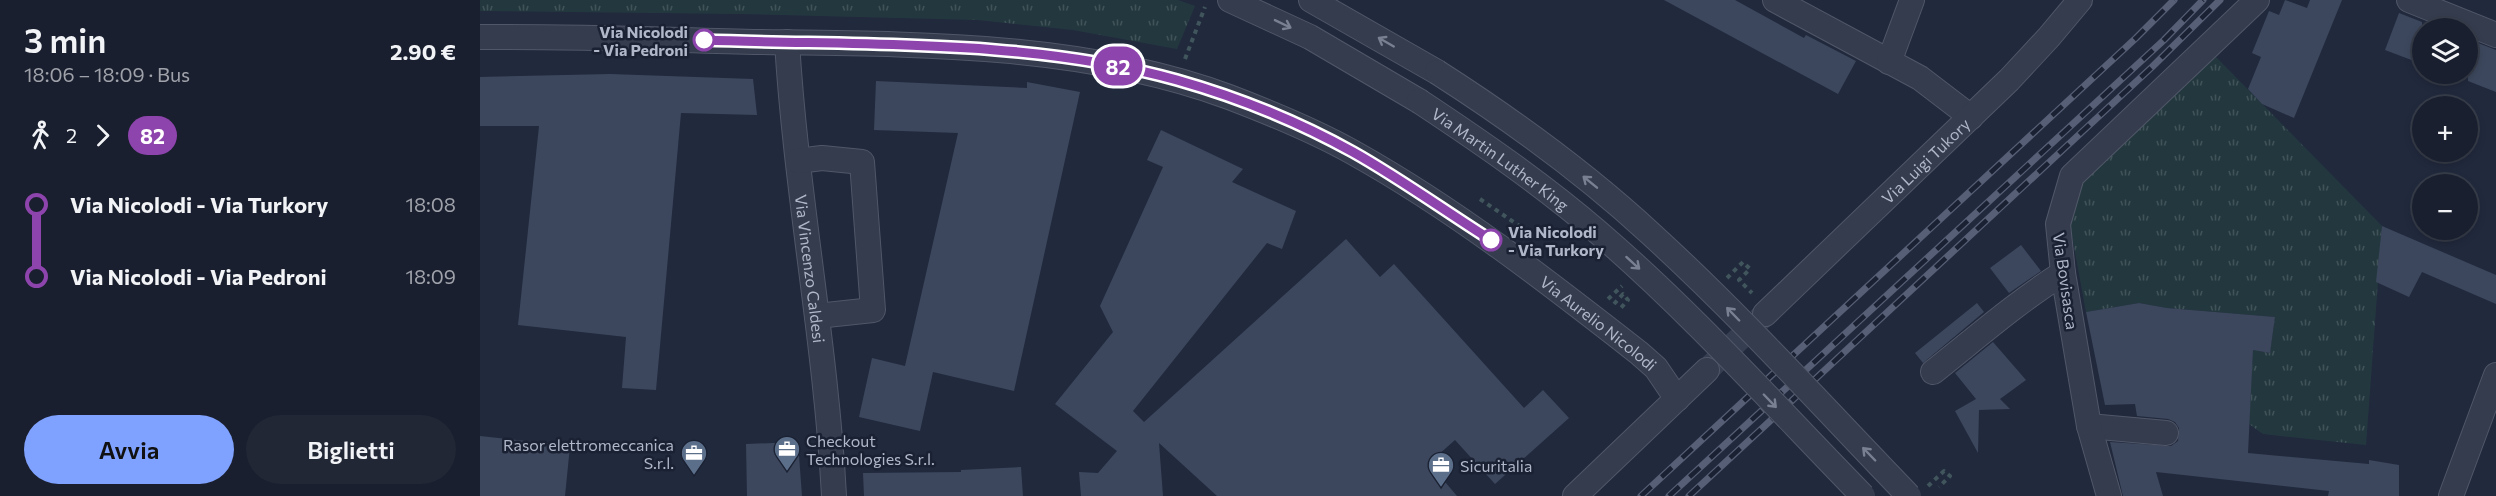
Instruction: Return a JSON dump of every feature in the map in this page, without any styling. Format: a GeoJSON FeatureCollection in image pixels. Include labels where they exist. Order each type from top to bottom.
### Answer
{"type":"FeatureCollection","features":[{"type":"Feature","properties":{"kind":"street","name":"Via Martin Luther King"},"geometry":{"type":"LineString","coordinates":[[1230,0],[1310,37],[1419,101],[1523,172],[1619,250],[1679,307],[1863,496]]}},
{"type":"Feature","properties":{"kind":"street","name":"Via Martin Luther King"},"geometry":{"type":"LineString","coordinates":[[1311,0],[1437,72],[1549,150],[1651,233],[1918,491]]}},
{"type":"Feature","properties":{"kind":"street"},"geometry":{"type":"LineString","coordinates":[[1775,0],[1920,78],[1971,117]]}},
{"type":"Feature","properties":{"kind":"street"},"geometry":{"type":"LineString","coordinates":[[1889,62],[1912,0]]}},
{"type":"Feature","properties":{"kind":"street","name":"Via Luigi Tukory"},"geometry":{"type":"LineString","coordinates":[[1766,314],[1971,117],[2049,38],[2080,0]]}},
{"type":"Feature","properties":{"kind":"street","name":"Via Bovisasca"},"geometry":{"type":"LineString","coordinates":[[2109,496],[2089,426],[2063,273],[2058,224],[2072,176],[2257,0]]}},
{"type":"Feature","properties":{"kind":"street"},"geometry":{"type":"LineString","coordinates":[[2409,0],[2496,35]]}},
{"type":"Feature","properties":{"kind":"street","name":"Via Aurelio Nicolodi"},"geometry":{"type":"LineString","coordinates":[[480,37],[575,36],[787,42],[1038,54],[1102,62],[1178,80],[1279,117],[1353,152],[1427,198],[1508,251],[1639,353],[1656,368],[1677,399]]}},
{"type":"Feature","properties":{"kind":"street","name":"Via Vincenzo Caldesi"},"geometry":{"type":"LineString","coordinates":[[787,42],[798,161],[831,430],[834,496]]}},
{"type":"Feature","properties":{"kind":"street"},"geometry":{"type":"LineString","coordinates":[[798,161],[822,158],[862,162],[873,310],[817,316]]}},
{"type":"Feature","properties":{"kind":"street"},"geometry":{"type":"LineString","coordinates":[[1933,372],[2004,314],[2063,273]]}},
{"type":"Feature","properties":{"kind":"street"},"geometry":{"type":"LineString","coordinates":[[1575,496],[1707,370]]}},
{"type":"Feature","properties":{"kind":"street"},"geometry":{"type":"LineString","coordinates":[[2451,496],[2496,375]]}},
{"type":"Feature","properties":{"kind":"street"},"geometry":{"type":"LineString","coordinates":[[2089,426],[2166,433]]}},
{"type":"Feature","properties":{"kind":"path"},"geometry":{"type":"LineString","coordinates":[[1178,80],[1205,6]]}},
{"type":"Feature","properties":{"kind":"path"},"geometry":{"type":"LineString","coordinates":[[1480,199],[1537,238]]}},
{"type":"Feature","properties":{"kind":"path"},"geometry":{"type":"LineString","coordinates":[[1725,280],[1743,262],[1750,269],[1739,280],[1752,293]]}},
{"type":"Feature","properties":{"kind":"path"},"geometry":{"type":"LineString","coordinates":[[1618,311],[1628,300],[1623,294],[1614,304],[1608,299],[1627,281]]}},
{"type":"Feature","properties":{"kind":"path"},"geometry":{"type":"LineString","coordinates":[[1918,491],[1944,471],[1950,476],[1939,487]]}},
{"type":"Feature","properties":{"kind":"green space"},"geometry":{"type":"Polygon","coordinates":[[[480,0],[1178,0],[1195,6],[1177,49],[1073,30],[978,20],[480,11],[480,0]]]}},
{"type":"Feature","properties":{"kind":"green space"},"geometry":{"type":"Polygon","coordinates":[[[2216,57],[2382,226],[2366,445],[2263,434],[2249,424],[2253,350],[2270,353],[2275,317],[2167,308],[2139,303],[2086,312],[2068,214],[2079,175],[2216,57]]]}},
{"type":"Feature","properties":{"kind":"building"},"geometry":{"type":"Polygon","coordinates":[[[1664,0],[1735,0],[1804,38],[1806,35],[1856,61],[1838,94],[1664,0]]]}},
{"type":"Feature","properties":{"kind":"building"},"geometry":{"type":"Polygon","coordinates":[[[2285,0],[2307,8],[2310,0],[2342,0],[2294,118],[2262,104],[2248,89],[2261,57],[2252,53],[2269,11],[2279,15],[2285,0]]]}},
{"type":"Feature","properties":{"kind":"building"},"geometry":{"type":"Polygon","coordinates":[[[2399,13],[2412,18],[2412,60],[2385,50],[2399,13]]]}},
{"type":"Feature","properties":{"kind":"building"},"geometry":{"type":"Polygon","coordinates":[[[2478,43],[2496,50],[2496,92],[2476,84],[2478,84],[2478,43]]]}},
{"type":"Feature","properties":{"kind":"building"},"geometry":{"type":"Polygon","coordinates":[[[610,74],[753,79],[757,115],[681,113],[656,390],[622,388],[626,337],[518,325],[539,126],[480,126],[480,77],[610,74]]]}},
{"type":"Feature","properties":{"kind":"building"},"geometry":{"type":"Polygon","coordinates":[[[876,81],[1027,88],[1027,82],[1080,92],[1014,391],[933,372],[920,431],[859,417],[872,358],[905,366],[958,133],[874,130],[876,81]]]}},
{"type":"Feature","properties":{"kind":"building"},"geometry":{"type":"Polygon","coordinates":[[[1161,130],[1243,169],[1232,182],[1296,211],[1282,249],[1267,243],[1133,411],[1144,422],[1346,239],[1380,277],[1394,264],[1524,408],[1543,390],[1569,418],[1495,484],[1455,440],[1429,463],[1457,496],[1217,496],[1159,443],[1163,496],[1081,496],[1079,472],[1098,473],[1117,451],[1055,404],[1113,332],[1100,306],[1163,167],[1147,160],[1161,130]]]}},
{"type":"Feature","properties":{"kind":"building"},"geometry":{"type":"Polygon","coordinates":[[[2382,226],[2496,275],[2496,304],[2422,272],[2409,297],[2376,282],[2382,226]]]}},
{"type":"Feature","properties":{"kind":"building"},"geometry":{"type":"Polygon","coordinates":[[[2021,245],[2041,271],[2009,293],[1990,268],[2021,245]]]}},
{"type":"Feature","properties":{"kind":"building"},"geometry":{"type":"Polygon","coordinates":[[[1977,303],[1984,312],[1923,363],[1915,353],[1977,303]]]}},
{"type":"Feature","properties":{"kind":"building"},"geometry":{"type":"Polygon","coordinates":[[[2139,303],[2167,308],[2275,317],[2270,353],[2253,350],[2248,453],[2369,464],[2369,460],[2399,465],[2399,496],[2328,496],[2329,491],[2156,472],[2163,496],[2123,496],[2110,442],[2171,446],[2178,441],[2179,428],[2175,422],[2168,419],[2137,416],[2135,404],[2105,405],[2086,312],[2139,303]]]}},
{"type":"Feature","properties":{"kind":"building"},"geometry":{"type":"Polygon","coordinates":[[[1993,342],[2026,380],[2000,399],[2010,409],[1979,410],[1978,453],[1955,411],[1976,399],[1955,373],[1993,342]]]}},
{"type":"Feature","properties":{"kind":"building"},"geometry":{"type":"Polygon","coordinates":[[[480,436],[570,446],[565,496],[480,496],[480,436]]]}},
{"type":"Feature","properties":{"kind":"building"},"geometry":{"type":"Polygon","coordinates":[[[798,442],[802,496],[747,496],[746,444],[798,442]]]}},
{"type":"Feature","properties":{"kind":"building"},"geometry":{"type":"Polygon","coordinates":[[[1021,467],[1023,496],[864,496],[863,473],[961,472],[961,470],[1021,467]]]}},
{"type":"Feature","properties":{"kind":"tunnel"},"geometry":{"type":"LineString","coordinates":[[1707,370],[1764,315]]}},
{"type":"Feature","properties":{"kind":"railway"},"geometry":{"type":"LineString","coordinates":[[1641,496],[2136,38],[2174,0]]}},
{"type":"Feature","properties":{"kind":"railway"},"geometry":{"type":"LineString","coordinates":[[1669,496],[2164,40],[2203,0]]}},
{"type":"Feature","properties":{"kind":"railway"},"geometry":{"type":"LineString","coordinates":[[1689,496],[2152,67],[2220,0]]}},
{"type":"Feature","properties":{"kind":"bus line","name":"82"},"geometry":{"type":"LineString","coordinates":[[704,40],[829,42],[1038,54],[1102,62],[1178,80],[1227,96],[1279,117],[1353,152],[1491,240]]}},
{"type":"Feature","properties":{"kind":"place","name":"Via Nicolodi - Via Pedroni"},"geometry":{"type":"Point","coordinates":[704,40]}},
{"type":"Feature","properties":{"kind":"place","name":"Via Nicolodi - Via Turkory"},"geometry":{"type":"Point","coordinates":[1491,240]}},
{"type":"Feature","properties":{"kind":"place","name":"Checkout Technologies S.r.l."},"geometry":{"type":"Point","coordinates":[787,472]}},
{"type":"Feature","properties":{"kind":"place","name":"Rasor elettromeccanica S.r.l."},"geometry":{"type":"Point","coordinates":[694,476]}},
{"type":"Feature","properties":{"kind":"place","name":"Sicuritalia"},"geometry":{"type":"Point","coordinates":[1441,488]}}]}
